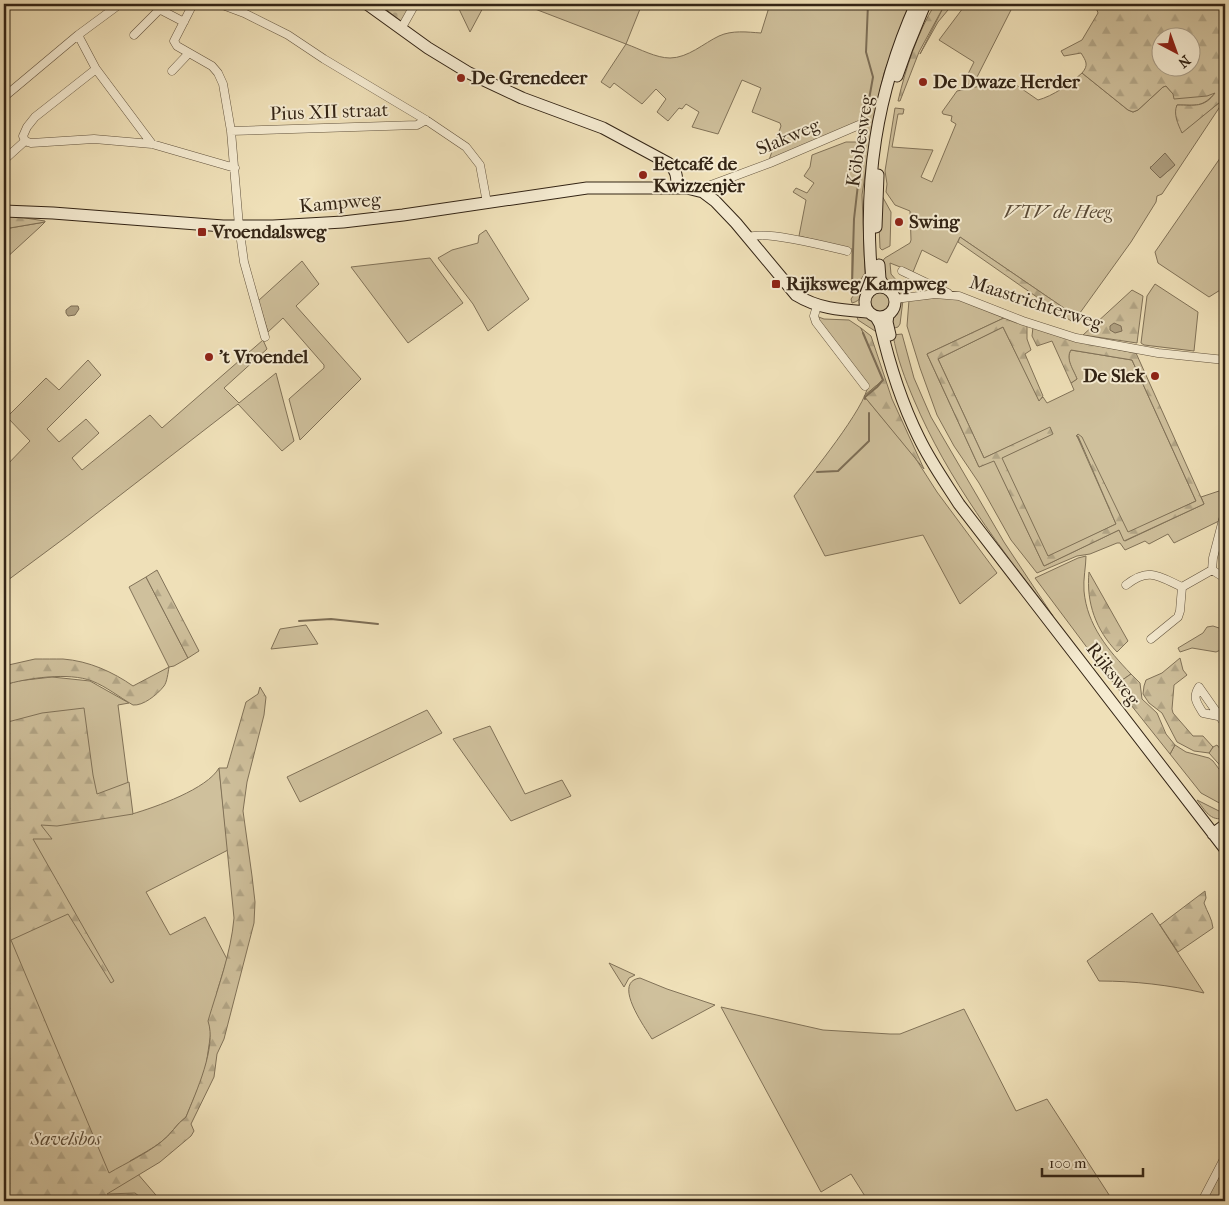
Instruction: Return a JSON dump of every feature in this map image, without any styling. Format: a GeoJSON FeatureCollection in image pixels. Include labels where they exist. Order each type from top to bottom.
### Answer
{"type":"FeatureCollection","features":[{"type":"Feature","properties":{"kind":"main road"},"geometry":{"type":"LineString","coordinates":[[367,4],[447,61],[500,88],[598,126],[673,167],[677,174],[677,188],[687,188],[703,192],[715,201],[793,292],[809,303],[831,309],[870,310],[888,316],[894,308],[895,299],[891,292],[884,287],[878,287],[867,294],[870,310]]}},
{"type":"Feature","properties":{"kind":"main road","name":"Köbbesweg"},"geometry":{"type":"LineString","coordinates":[[884,287],[879,273],[876,231],[877,188],[881,149],[896,80],[920,5]]}},
{"type":"Feature","properties":{"kind":"main road","name":"Köbbesweg"},"geometry":{"type":"LineString","coordinates":[[872,290],[868,214],[874,147],[890,72],[906,28],[920,5]]}},
{"type":"Feature","properties":{"kind":"main road","name":"Kampweg"},"geometry":{"type":"LineString","coordinates":[[4,211],[239,226],[343,222],[587,188],[677,188]]}},
{"type":"Feature","properties":{"kind":"main road","name":"Rijksweg"},"geometry":{"type":"LineString","coordinates":[[870,310],[880,324],[899,392],[919,439],[959,504],[1225,849]]}},
{"type":"Feature","properties":{"kind":"main road","name":"Rijksweg"},"geometry":{"type":"LineString","coordinates":[[888,316],[887,324],[895,359],[911,407],[935,457],[972,520]]}},
{"type":"Feature","properties":{"kind":"main road"},"geometry":{"type":"LineString","coordinates":[[1214,834],[1225,825]]}},
{"type":"Feature","properties":{"kind":"street"},"geometry":{"type":"LineString","coordinates":[[4,97],[120,4]]}},
{"type":"Feature","properties":{"kind":"street"},"geometry":{"type":"LineString","coordinates":[[193,4],[174,41],[176,46],[212,66],[223,84],[231,131],[239,226],[245,269],[265,337]]}},
{"type":"Feature","properties":{"kind":"street"},"geometry":{"type":"LineString","coordinates":[[220,4],[244,13],[288,35],[324,59],[426,120],[466,147],[480,165],[487,203]]}},
{"type":"Feature","properties":{"kind":"street"},"geometry":{"type":"LineString","coordinates":[[401,29],[415,4]]}},
{"type":"Feature","properties":{"kind":"street"},"geometry":{"type":"LineString","coordinates":[[134,35],[161,10],[184,22]]}},
{"type":"Feature","properties":{"kind":"street"},"geometry":{"type":"LineString","coordinates":[[78,36],[96,69],[152,144]]}},
{"type":"Feature","properties":{"kind":"street"},"geometry":{"type":"LineString","coordinates":[[172,71],[189,53]]}},
{"type":"Feature","properties":{"kind":"street"},"geometry":{"type":"LineString","coordinates":[[25,141],[23,136],[35,117],[96,69]]}},
{"type":"Feature","properties":{"kind":"street","name":"Pius XII straat"},"geometry":{"type":"LineString","coordinates":[[231,131],[417,125],[426,120]]}},
{"type":"Feature","properties":{"kind":"street","name":"Slakweg"},"geometry":{"type":"LineString","coordinates":[[703,192],[712,186],[859,125]]}},
{"type":"Feature","properties":{"kind":"street"},"geometry":{"type":"LineString","coordinates":[[25,141],[31,143],[94,139],[152,144],[235,168]]}},
{"type":"Feature","properties":{"kind":"street"},"geometry":{"type":"LineString","coordinates":[[4,160],[25,141]]}},
{"type":"Feature","properties":{"kind":"street"},"geometry":{"type":"LineString","coordinates":[[748,238],[752,235],[768,235],[847,251]]}},
{"type":"Feature","properties":{"kind":"street"},"geometry":{"type":"LineString","coordinates":[[902,271],[952,295]]}},
{"type":"Feature","properties":{"kind":"street","name":"Maastrichterweg"},"geometry":{"type":"LineString","coordinates":[[895,299],[935,294],[952,295],[971,300],[1023,321],[1076,338],[1158,353],[1225,360]]}},
{"type":"Feature","properties":{"kind":"street"},"geometry":{"type":"LineString","coordinates":[[817,306],[814,316],[816,322],[865,386]]}},
{"type":"Feature","properties":{"kind":"street"},"geometry":{"type":"LineString","coordinates":[[1212,570],[1213,558],[1225,512]]}},
{"type":"Feature","properties":{"kind":"street"},"geometry":{"type":"LineString","coordinates":[[1212,570],[1225,578]]}},
{"type":"Feature","properties":{"kind":"street"},"geometry":{"type":"LineString","coordinates":[[1182,587],[1212,570]]}},
{"type":"Feature","properties":{"kind":"street"},"geometry":{"type":"LineString","coordinates":[[1126,585],[1137,576],[1149,574],[1182,587]]}},
{"type":"Feature","properties":{"kind":"street"},"geometry":{"type":"LineString","coordinates":[[1151,639],[1178,617],[1182,587]]}},
{"type":"Feature","properties":{"kind":"street"},"geometry":{"type":"LineString","coordinates":[[1218,716],[1225,724]]}},
{"type":"Feature","properties":{"kind":"street"},"geometry":{"type":"LineString","coordinates":[[1202,1201],[1225,1157]]}},
{"type":"Feature","properties":{"kind":"green space"},"geometry":{"type":"Polygon","coordinates":[[[379,4],[412,4],[402,22],[379,4]]]}},
{"type":"Feature","properties":{"kind":"green space"},"geometry":{"type":"Polygon","coordinates":[[[453,4],[485,4],[470,32],[459,9],[453,4]]]}},
{"type":"Feature","properties":{"kind":"green space"},"geometry":{"type":"Polygon","coordinates":[[[522,4],[642,4],[626,44],[522,4]]]}},
{"type":"Feature","properties":{"kind":"green space"},"geometry":{"type":"Polygon","coordinates":[[[770,4],[910,4],[884,73],[873,121],[862,195],[865,273],[852,293],[852,249],[799,236],[806,200],[793,192],[796,188],[807,193],[814,183],[804,176],[810,167],[812,155],[846,142],[859,142],[860,122],[769,160],[781,126],[780,123],[752,112],[761,88],[742,80],[718,134],[692,127],[699,112],[686,104],[682,109],[679,108],[668,121],[657,112],[666,99],[656,89],[642,104],[614,83],[610,88],[601,82],[626,44],[659,57],[670,58],[683,56],[724,34],[740,32],[761,33],[770,4]]]}},
{"type":"Feature","properties":{"kind":"green space"},"geometry":{"type":"Polygon","coordinates":[[[935,4],[945,4],[919,52],[900,101],[898,101],[913,51],[935,4]]]}},
{"type":"Feature","properties":{"kind":"green space"},"geometry":{"type":"Polygon","coordinates":[[[945,4],[953,4],[938,22],[920,54],[945,4]]]}},
{"type":"Feature","properties":{"kind":"green space"},"geometry":{"type":"Polygon","coordinates":[[[966,4],[1014,4],[974,83],[962,86],[974,62],[939,40],[966,4]]]}},
{"type":"Feature","properties":{"kind":"green space"},"geometry":{"type":"Polygon","coordinates":[[[1086,4],[1219,4],[1218,6],[1225,9],[1225,98],[1182,133],[1176,115],[1177,105],[1199,105],[1211,98],[1215,93],[1207,96],[1174,99],[1173,94],[1166,86],[1138,110],[1133,112],[1128,110],[1082,73],[1086,68],[1086,63],[1081,53],[1064,56],[1061,51],[1082,40],[1098,13],[1097,10],[1086,4]]]}},
{"type":"Feature","properties":{"kind":"green space","name":"VTV de Heeg"},"geometry":{"type":"Polygon","coordinates":[[[1082,73],[1133,112],[1138,110],[1166,86],[1173,94],[1216,92],[1207,101],[1199,105],[1177,105],[1182,132],[1225,99],[1162,194],[1157,196],[1156,202],[1131,242],[1077,317],[960,237],[947,263],[922,250],[913,272],[890,263],[891,274],[908,294],[896,293],[891,290],[886,281],[881,263],[885,258],[910,243],[911,240],[910,211],[895,205],[886,192],[885,171],[895,108],[904,109],[903,114],[898,114],[892,147],[933,150],[921,177],[932,182],[956,124],[951,121],[952,116],[942,112],[957,91],[1009,80],[1038,100],[1055,93],[1082,73]],[[1175,165],[1150,167],[1160,178],[1175,165]]]}},
{"type":"Feature","properties":{"kind":"green space"},"geometry":{"type":"Polygon","coordinates":[[[1225,151],[1225,287],[1209,297],[1158,263],[1155,252],[1225,151]]]}},
{"type":"Feature","properties":{"kind":"green space"},"geometry":{"type":"Polygon","coordinates":[[[881,194],[891,212],[890,246],[882,250],[880,248],[879,224],[881,194]]]}},
{"type":"Feature","properties":{"kind":"green space"},"geometry":{"type":"Polygon","coordinates":[[[12,216],[45,222],[4,229],[4,217],[12,216]]]}},
{"type":"Feature","properties":{"kind":"green space"},"geometry":{"type":"Polygon","coordinates":[[[45,222],[40,227],[4,260],[4,229],[45,222]]]}},
{"type":"Feature","properties":{"kind":"green space"},"geometry":{"type":"Polygon","coordinates":[[[486,230],[529,299],[488,331],[473,304],[438,258],[452,250],[478,243],[479,235],[486,230]]]}},
{"type":"Feature","properties":{"kind":"green space"},"geometry":{"type":"Polygon","coordinates":[[[960,237],[1077,317],[1074,323],[958,242],[960,237]]]}},
{"type":"Feature","properties":{"kind":"green space"},"geometry":{"type":"Polygon","coordinates":[[[430,258],[463,303],[408,343],[351,267],[430,258]]]}},
{"type":"Feature","properties":{"kind":"green space"},"geometry":{"type":"Polygon","coordinates":[[[302,261],[319,284],[296,306],[361,379],[300,440],[289,399],[324,368],[324,365],[283,318],[268,332],[258,301],[302,261]]]}},
{"type":"Feature","properties":{"kind":"green space"},"geometry":{"type":"Polygon","coordinates":[[[867,276],[869,286],[860,299],[852,303],[851,299],[867,276]]]}},
{"type":"Feature","properties":{"kind":"green space"},"geometry":{"type":"Polygon","coordinates":[[[1155,284],[1198,312],[1194,351],[1144,345],[1141,343],[1147,296],[1155,284]]]}},
{"type":"Feature","properties":{"kind":"green space"},"geometry":{"type":"Polygon","coordinates":[[[1132,290],[1143,296],[1137,343],[1083,335],[1132,290]]]}},
{"type":"Feature","properties":{"kind":"green space"},"geometry":{"type":"Polygon","coordinates":[[[880,292],[887,295],[890,302],[887,309],[880,312],[873,309],[870,302],[873,295],[880,292]]]}},
{"type":"Feature","properties":{"kind":"green space"},"geometry":{"type":"Polygon","coordinates":[[[949,297],[967,301],[1006,317],[927,354],[979,467],[994,460],[1044,566],[1119,530],[1125,541],[1204,504],[1201,497],[1225,489],[1225,509],[1221,520],[1174,543],[1168,534],[1149,544],[1145,541],[1125,550],[1120,543],[1117,543],[1090,554],[1077,556],[1037,573],[1011,540],[979,483],[954,446],[937,415],[920,368],[907,326],[909,300],[949,297]]]}},
{"type":"Feature","properties":{"kind":"green space"},"geometry":{"type":"Polygon","coordinates":[[[903,300],[900,324],[898,327],[891,329],[894,313],[903,300]]]}},
{"type":"Feature","properties":{"kind":"green space"},"geometry":{"type":"Polygon","coordinates":[[[856,314],[870,319],[879,331],[875,331],[858,320],[856,314]]]}},
{"type":"Feature","properties":{"kind":"green space"},"geometry":{"type":"Polygon","coordinates":[[[816,316],[824,319],[849,320],[861,328],[883,380],[865,395],[868,385],[816,316]]]}},
{"type":"Feature","properties":{"kind":"green space"},"geometry":{"type":"Polygon","coordinates":[[[1006,317],[1027,325],[1027,339],[1031,350],[1025,354],[1043,396],[1039,401],[1003,327],[938,359],[984,458],[1050,427],[1053,434],[1002,458],[1048,556],[1116,524],[1078,436],[1076,436],[1078,434],[1082,437],[1128,532],[1196,501],[1132,360],[1071,350],[1069,361],[1077,379],[1071,383],[1052,341],[1037,346],[1032,336],[1033,327],[1089,344],[1136,353],[1204,504],[1124,541],[1119,530],[1044,566],[994,461],[979,467],[927,354],[1006,317]]]}},
{"type":"Feature","properties":{"kind":"green space"},"geometry":{"type":"Polygon","coordinates":[[[1003,327],[1039,400],[1043,397],[1047,403],[1074,390],[1071,383],[1077,379],[1069,361],[1071,350],[1132,360],[1196,501],[1128,533],[1077,436],[1116,524],[1048,557],[1001,458],[1052,434],[1050,428],[984,458],[938,359],[1003,327]]]}},
{"type":"Feature","properties":{"kind":"green space"},"geometry":{"type":"Polygon","coordinates":[[[861,328],[871,336],[892,399],[924,469],[864,396],[883,380],[861,328]]]}},
{"type":"Feature","properties":{"kind":"green space"},"geometry":{"type":"Polygon","coordinates":[[[902,334],[914,378],[931,417],[1004,542],[1053,616],[976,512],[943,458],[914,400],[902,368],[893,335],[902,334]]]}},
{"type":"Feature","properties":{"kind":"green space"},"geometry":{"type":"Polygon","coordinates":[[[263,340],[267,349],[224,388],[239,403],[276,373],[294,441],[282,451],[238,404],[4,583],[4,468],[30,441],[7,417],[46,378],[59,390],[88,360],[101,375],[47,429],[59,442],[86,419],[99,433],[72,458],[82,470],[150,415],[162,428],[263,340]]]}},
{"type":"Feature","properties":{"kind":"green space"},"geometry":{"type":"Polygon","coordinates":[[[864,396],[914,456],[937,492],[997,573],[960,604],[923,535],[825,556],[794,496],[848,425],[864,396]]]}},
{"type":"Feature","properties":{"kind":"green space"},"geometry":{"type":"Polygon","coordinates":[[[1086,556],[1084,591],[1089,615],[1100,636],[1114,656],[1131,674],[1115,685],[1035,578],[1086,556]]]}},
{"type":"Feature","properties":{"kind":"green space"},"geometry":{"type":"Polygon","coordinates":[[[157,570],[199,651],[188,658],[146,577],[157,570]]]}},
{"type":"Feature","properties":{"kind":"green space"},"geometry":{"type":"Polygon","coordinates":[[[1089,572],[1128,641],[1117,652],[1103,635],[1094,615],[1089,594],[1089,572]]]}},
{"type":"Feature","properties":{"kind":"green space"},"geometry":{"type":"Polygon","coordinates":[[[146,577],[188,658],[174,666],[169,667],[129,587],[146,577]]]}},
{"type":"Feature","properties":{"kind":"green space"},"geometry":{"type":"Polygon","coordinates":[[[306,625],[318,644],[271,649],[280,629],[306,625]]]}},
{"type":"Feature","properties":{"kind":"green space"},"geometry":{"type":"Polygon","coordinates":[[[1213,626],[1225,630],[1225,648],[1216,652],[1192,648],[1180,652],[1178,648],[1203,633],[1207,627],[1213,626]]]}},
{"type":"Feature","properties":{"kind":"green space"},"geometry":{"type":"Polygon","coordinates":[[[1180,658],[1183,670],[1187,675],[1174,685],[1173,713],[1193,736],[1203,736],[1213,747],[1209,753],[1194,751],[1177,742],[1162,713],[1149,703],[1143,694],[1146,680],[1162,673],[1180,658]]]}},
{"type":"Feature","properties":{"kind":"green space"},"geometry":{"type":"Polygon","coordinates":[[[35,659],[63,659],[82,662],[109,672],[133,686],[169,667],[164,686],[150,699],[137,705],[133,705],[97,683],[83,678],[48,677],[4,685],[4,666],[35,659]]]}},
{"type":"Feature","properties":{"kind":"green space"},"geometry":{"type":"Polygon","coordinates":[[[1131,674],[1140,683],[1142,699],[1157,713],[1166,734],[1175,745],[1170,754],[1115,685],[1131,674]]]}},
{"type":"Feature","properties":{"kind":"green space"},"geometry":{"type":"Polygon","coordinates":[[[52,677],[90,681],[129,703],[118,705],[132,814],[167,802],[193,790],[213,776],[219,768],[228,850],[146,892],[170,935],[205,917],[227,959],[217,992],[205,1072],[186,1117],[161,1142],[130,1161],[131,1166],[161,1201],[4,1201],[4,685],[17,681],[52,677]]]}},
{"type":"Feature","properties":{"kind":"green space","name":"Savelsbos"},"geometry":{"type":"Polygon","coordinates":[[[260,687],[266,697],[264,715],[247,782],[243,811],[255,902],[254,923],[224,1039],[217,1054],[214,1077],[191,1124],[194,1131],[191,1136],[160,1162],[107,1194],[135,1193],[145,1201],[4,1201],[4,723],[42,713],[84,708],[97,794],[129,782],[133,814],[57,826],[41,825],[52,839],[33,839],[114,981],[111,983],[68,914],[11,940],[109,1173],[165,1139],[186,1117],[200,1082],[210,1043],[208,1021],[227,957],[234,918],[219,768],[227,768],[246,702],[258,694],[260,687]]]}},
{"type":"Feature","properties":{"kind":"green space"},"geometry":{"type":"Polygon","coordinates":[[[427,710],[442,733],[300,802],[287,777],[427,710]]]}},
{"type":"Feature","properties":{"kind":"green space"},"geometry":{"type":"Polygon","coordinates":[[[490,726],[525,794],[562,780],[571,796],[511,821],[453,739],[490,726]]]}},
{"type":"Feature","properties":{"kind":"green space"},"geometry":{"type":"Polygon","coordinates":[[[1175,745],[1186,752],[1209,758],[1213,761],[1225,777],[1225,803],[1223,805],[1201,793],[1170,754],[1175,745]]]}},
{"type":"Feature","properties":{"kind":"green space"},"geometry":{"type":"Polygon","coordinates":[[[1217,745],[1225,755],[1225,771],[1209,753],[1217,745]]]}},
{"type":"Feature","properties":{"kind":"green space"},"geometry":{"type":"Polygon","coordinates":[[[1197,800],[1223,813],[1225,818],[1212,817],[1197,800]]]}},
{"type":"Feature","properties":{"kind":"green space"},"geometry":{"type":"Polygon","coordinates":[[[1205,891],[1206,898],[1204,903],[1211,918],[1213,928],[1178,952],[1160,925],[1205,891]]]}},
{"type":"Feature","properties":{"kind":"green space"},"geometry":{"type":"Polygon","coordinates":[[[1152,913],[1204,993],[1152,984],[1099,981],[1087,961],[1152,913]]]}},
{"type":"Feature","properties":{"kind":"green space"},"geometry":{"type":"Polygon","coordinates":[[[609,963],[635,975],[629,978],[624,987],[609,963]]]}},
{"type":"Feature","properties":{"kind":"green space"},"geometry":{"type":"Polygon","coordinates":[[[640,978],[715,1005],[652,1039],[637,1015],[629,996],[629,987],[632,981],[640,978]]]}},
{"type":"Feature","properties":{"kind":"green space"},"geometry":{"type":"Polygon","coordinates":[[[721,1007],[823,1030],[890,1034],[900,1034],[964,1009],[1016,1111],[1047,1099],[1113,1201],[868,1201],[851,1174],[821,1192],[721,1007]]]}},
{"type":"Feature","properties":{"kind":"green space"},"geometry":{"type":"Polygon","coordinates":[[[1225,1165],[1225,1201],[1206,1201],[1225,1165]]]}},
{"type":"Feature","properties":{"kind":"shaded area"},"geometry":{"type":"Polygon","coordinates":[[[1165,153],[1175,165],[1160,178],[1150,168],[1165,153]]]}},
{"type":"Feature","properties":{"kind":"shaded area"},"geometry":{"type":"Polygon","coordinates":[[[71,306],[78,306],[79,309],[75,315],[68,316],[66,310],[71,306]]]}},
{"type":"Feature","properties":{"kind":"shaded area"},"geometry":{"type":"Polygon","coordinates":[[[1114,323],[1121,326],[1122,331],[1115,333],[1110,330],[1110,326],[1114,323]]]}},
{"type":"Feature","properties":{"kind":"waterway"},"geometry":{"type":"LineString","coordinates":[[865,122],[873,77],[866,52],[868,4]]}},
{"type":"Feature","properties":{"kind":"waterway"},"geometry":{"type":"LineString","coordinates":[[852,286],[854,219],[865,124]]}},
{"type":"Feature","properties":{"kind":"waterway"},"geometry":{"type":"LineString","coordinates":[[863,333],[883,380],[865,399]]}},
{"type":"Feature","properties":{"kind":"waterway"},"geometry":{"type":"LineString","coordinates":[[817,472],[838,471],[869,441],[869,413]]}},
{"type":"Feature","properties":{"kind":"waterway"},"geometry":{"type":"LineString","coordinates":[[299,621],[331,619],[378,624]]}},
{"type":"Feature","properties":{"kind":"place","name":"De Grenedeer"},"geometry":{"type":"Point","coordinates":[461,78]}},
{"type":"Feature","properties":{"kind":"place","name":"De Dwaze Herder"},"geometry":{"type":"Point","coordinates":[923,82]}},
{"type":"Feature","properties":{"kind":"place","name":"Eetcafé de Kwizzenjèr"},"geometry":{"type":"Point","coordinates":[643,175]}},
{"type":"Feature","properties":{"kind":"place","name":"Swing"},"geometry":{"type":"Point","coordinates":[899,222]}},
{"type":"Feature","properties":{"kind":"place","name":"Vroendalsweg"},"geometry":{"type":"Point","coordinates":[202,232]}},
{"type":"Feature","properties":{"kind":"place","name":"Rijksweg/Kampweg"},"geometry":{"type":"Point","coordinates":[776,284]}},
{"type":"Feature","properties":{"kind":"place","name":"'t Vroendel"},"geometry":{"type":"Point","coordinates":[209,357]}},
{"type":"Feature","properties":{"kind":"place","name":"De Slek"},"geometry":{"type":"Point","coordinates":[1155,376]}}]}
